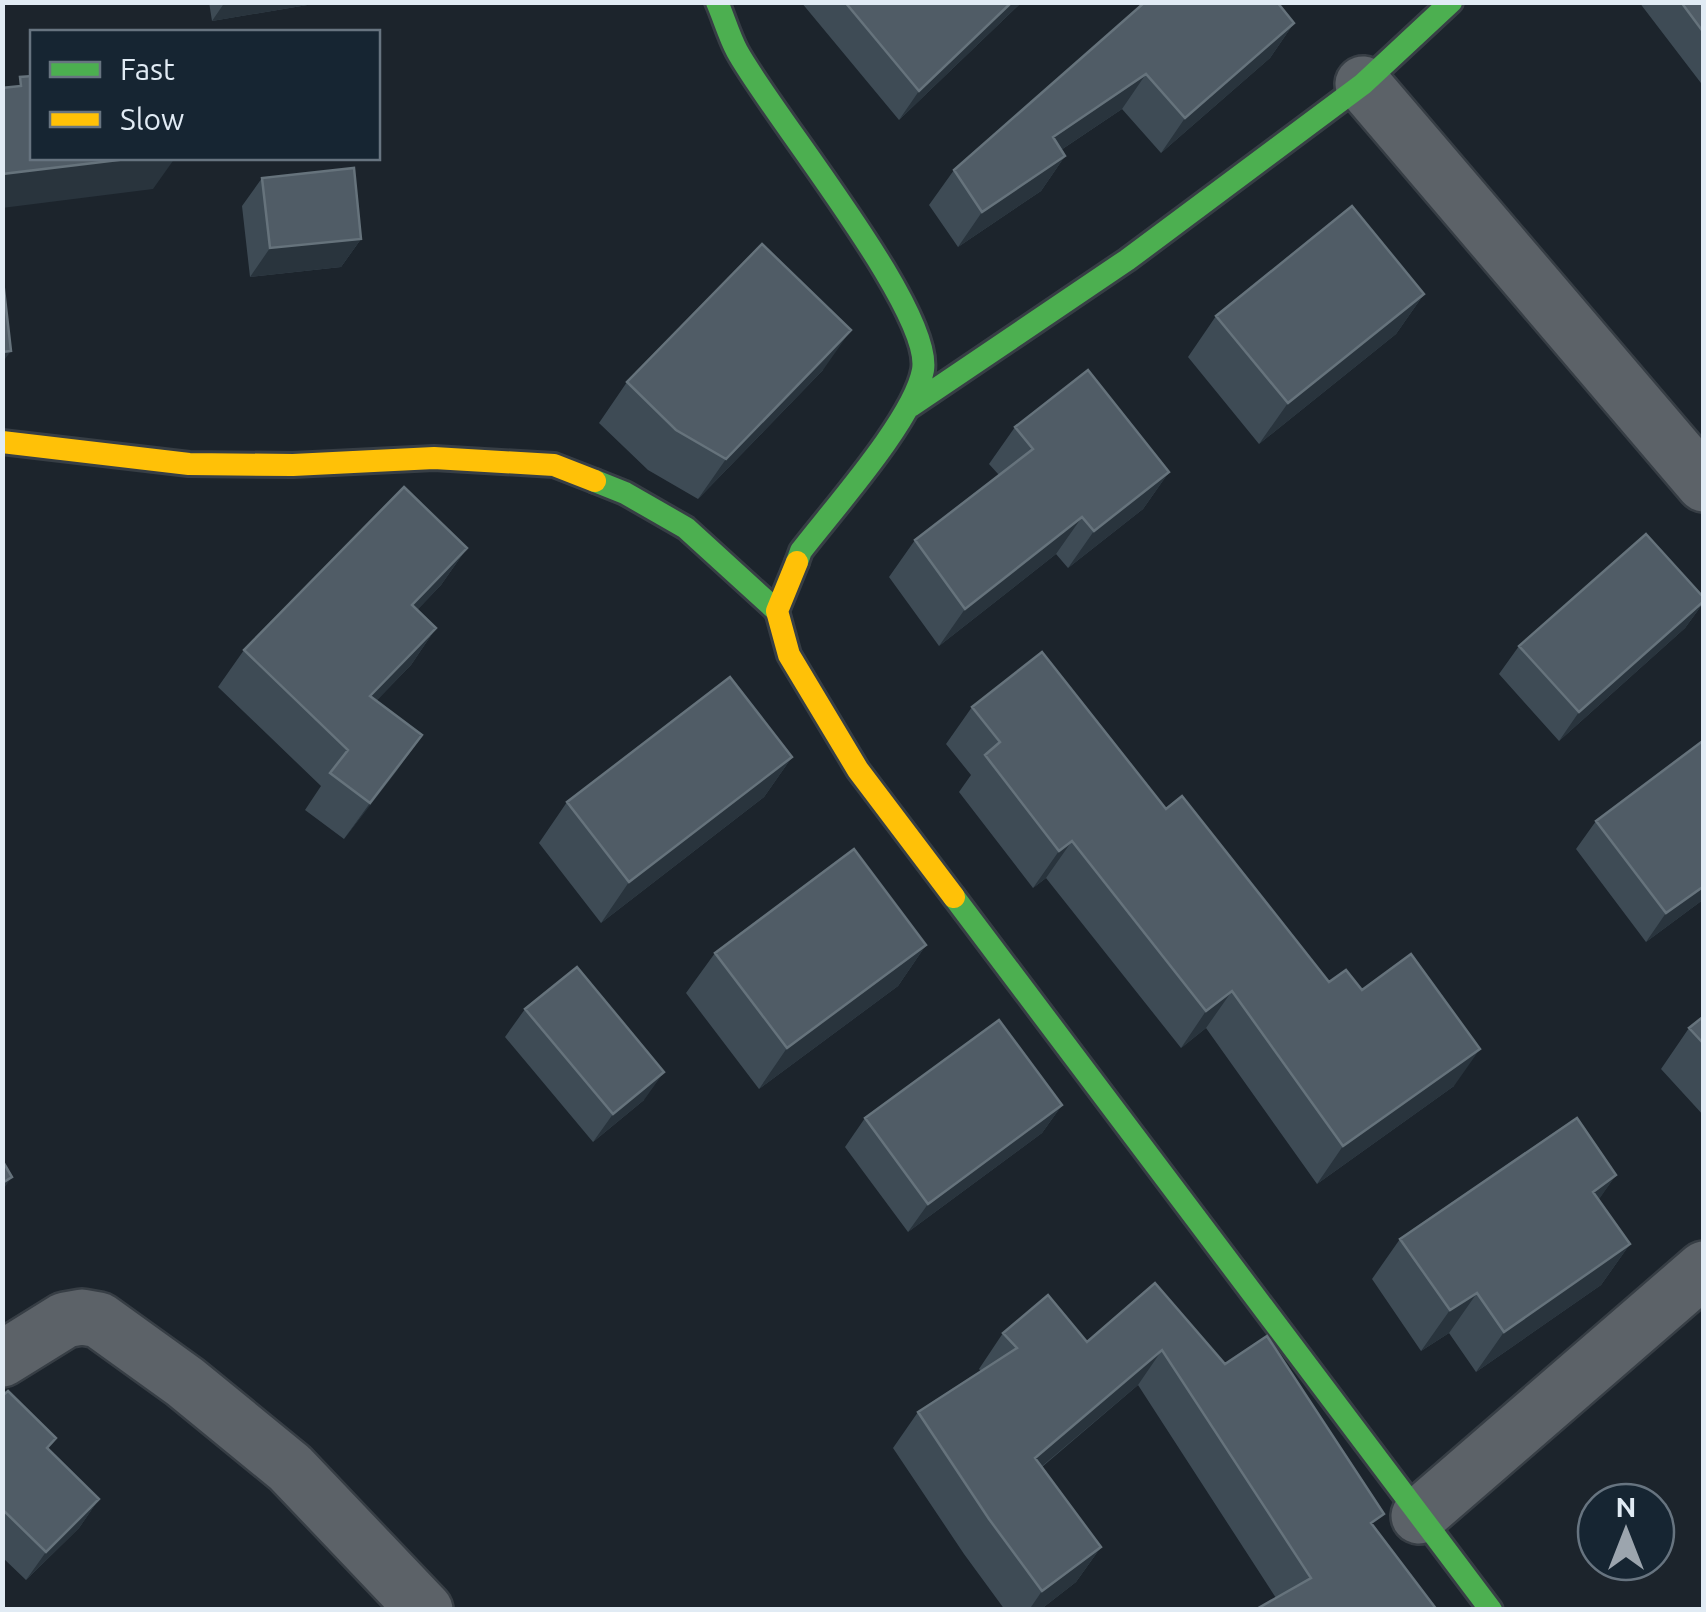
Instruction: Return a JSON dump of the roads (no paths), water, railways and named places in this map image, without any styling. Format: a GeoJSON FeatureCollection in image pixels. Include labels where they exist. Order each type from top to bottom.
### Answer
{"type":"FeatureCollection","features":[{"type":"Feature","properties":{"kind":"street"},"geometry":{"type":"LineString","coordinates":[[716,2],[737,52],[879,261],[911,320],[924,366],[911,406]]}},
{"type":"Feature","properties":{"kind":"street"},"geometry":{"type":"LineString","coordinates":[[777,611],[801,551],[911,406],[1127,260],[1362,84],[1450,2]]}},
{"type":"Feature","properties":{"kind":"street"},"geometry":{"type":"LineString","coordinates":[[1362,84],[1704,484]]}},
{"type":"Feature","properties":{"kind":"street"},"geometry":{"type":"LineString","coordinates":[[2,442],[189,464],[293,465],[434,458],[554,465],[625,493],[686,528],[777,611],[789,655],[858,770],[1491,1610]]}},
{"type":"Feature","properties":{"kind":"street"},"geometry":{"type":"LineString","coordinates":[[1419,1516],[1704,1270]]}},
{"type":"Feature","properties":{"kind":"street"},"geometry":{"type":"LineString","coordinates":[[2,1359],[65,1320],[100,1320],[185,1382],[290,1468],[426,1610]]}}]}
